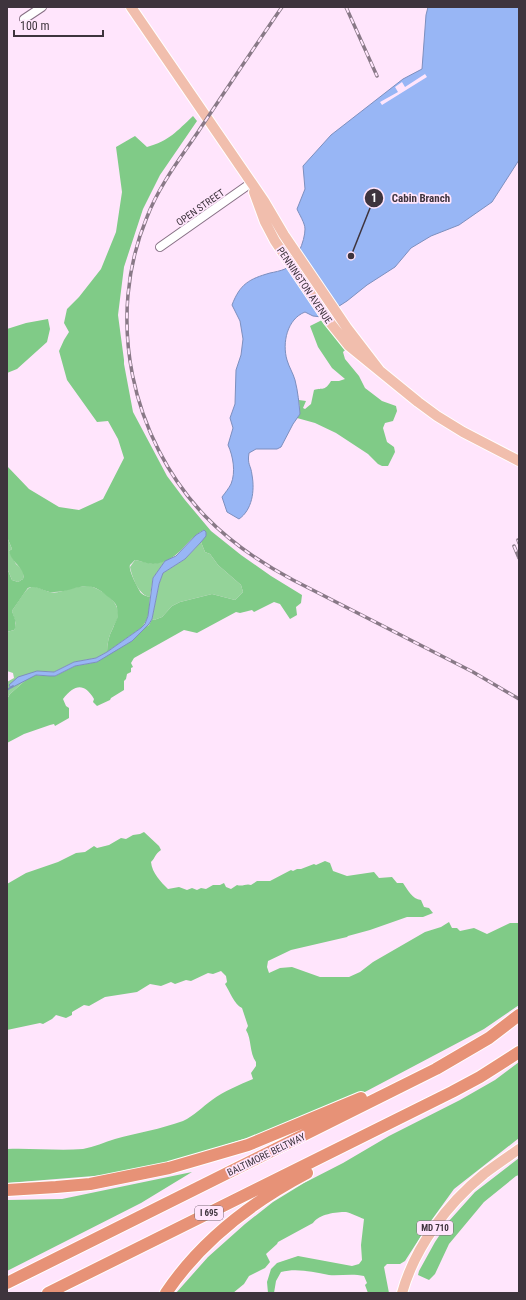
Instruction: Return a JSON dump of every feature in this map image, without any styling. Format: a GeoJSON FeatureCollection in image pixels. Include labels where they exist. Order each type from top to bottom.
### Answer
{"type":"FeatureCollection","features":[{"type":"Feature","properties":{"kind":"highway","name":"BALTIMORE BELTWAY"},"geometry":{"type":"LineString","coordinates":[[7,1283],[399,1088],[464,1054],[489,1038],[519,1015]]}},
{"type":"Feature","properties":{"kind":"highway"},"geometry":{"type":"LineString","coordinates":[[7,1190],[90,1184],[169,1168],[248,1145],[434,1066],[489,1038]]}},
{"type":"Feature","properties":{"kind":"highway","name":"I 695"},"geometry":{"type":"LineString","coordinates":[[48,1293],[445,1095],[480,1077],[519,1052]]}},
{"type":"Feature","properties":{"kind":"highway"},"geometry":{"type":"LineString","coordinates":[[166,1293],[186,1267],[223,1229],[245,1211],[289,1182],[447,1098],[508,1060]]}},
{"type":"Feature","properties":{"kind":"main road","name":"PENNINGTON AVENUE"},"geometry":{"type":"LineString","coordinates":[[131,7],[252,183],[294,250],[351,333],[380,370]]}},
{"type":"Feature","properties":{"kind":"main road","name":"PENNINGTON AVENUE"},"geometry":{"type":"LineString","coordinates":[[252,183],[265,222],[285,256],[328,320],[348,345],[437,416],[463,432],[519,461]]}},
{"type":"Feature","properties":{"kind":"main road","name":"MD 710"},"geometry":{"type":"LineString","coordinates":[[402,1293],[415,1261],[441,1219],[458,1198],[484,1175],[519,1149]]}},
{"type":"Feature","properties":{"kind":"street"},"geometry":{"type":"LineString","coordinates":[[24,19],[42,7]]}},
{"type":"Feature","properties":{"kind":"street","name":"OPEN STREET"},"geometry":{"type":"LineString","coordinates":[[160,247],[252,183]]}},
{"type":"Feature","properties":{"kind":"green space"},"geometry":{"type":"Polygon","coordinates":[[[193,116],[197,121],[160,175],[143,209],[124,267],[118,315],[124,364],[133,412],[167,476],[211,531],[241,555],[302,595],[301,603],[296,607],[297,615],[290,619],[280,604],[274,602],[254,612],[252,610],[240,613],[236,612],[197,633],[184,630],[134,658],[131,663],[133,667],[131,668],[131,672],[127,674],[124,681],[124,690],[110,700],[97,706],[93,702],[94,699],[86,690],[79,687],[75,688],[63,699],[66,706],[69,708],[69,718],[55,726],[54,724],[50,725],[24,734],[7,743],[7,699],[10,694],[28,678],[36,675],[55,676],[75,666],[97,662],[149,625],[152,619],[154,620],[162,617],[172,606],[180,602],[212,594],[235,600],[243,592],[241,585],[218,565],[210,554],[205,552],[201,542],[206,535],[204,530],[197,534],[182,550],[170,559],[153,564],[135,560],[130,565],[132,575],[141,593],[150,597],[148,617],[141,628],[107,652],[109,636],[118,616],[117,607],[110,598],[100,590],[93,587],[86,586],[60,592],[46,591],[34,587],[28,588],[12,611],[16,625],[15,628],[14,630],[7,632],[7,568],[12,580],[18,582],[23,579],[23,575],[21,569],[9,551],[12,549],[7,537],[7,466],[29,489],[59,507],[79,510],[103,499],[124,458],[118,439],[108,421],[97,422],[67,380],[59,351],[69,332],[64,323],[67,309],[79,297],[101,269],[116,232],[122,192],[116,147],[135,136],[147,147],[155,145],[167,139],[193,116]]]}},
{"type":"Feature","properties":{"kind":"green space"},"geometry":{"type":"Polygon","coordinates":[[[48,319],[50,329],[47,342],[17,369],[7,373],[7,329],[26,323],[48,319]]]}},
{"type":"Feature","properties":{"kind":"green space"},"geometry":{"type":"Polygon","coordinates":[[[322,320],[346,349],[343,352],[345,359],[359,376],[365,388],[382,401],[396,406],[397,411],[393,421],[385,423],[383,428],[387,442],[394,447],[395,452],[388,466],[378,464],[368,454],[336,433],[315,423],[297,418],[300,414],[299,400],[306,401],[303,408],[305,409],[311,404],[314,390],[325,388],[331,381],[345,379],[332,368],[318,347],[310,326],[322,320]]]}},
{"type":"Feature","properties":{"kind":"green space"},"geometry":{"type":"Polygon","coordinates":[[[7,537],[12,549],[9,551],[16,564],[24,571],[23,579],[18,582],[12,580],[7,568],[7,537]]]}},
{"type":"Feature","properties":{"kind":"green space"},"geometry":{"type":"Polygon","coordinates":[[[201,542],[205,552],[210,554],[218,565],[241,585],[243,592],[235,600],[212,594],[180,602],[172,606],[162,617],[154,620],[152,619],[159,584],[163,573],[185,559],[201,542]]]}},
{"type":"Feature","properties":{"kind":"green space"},"geometry":{"type":"Polygon","coordinates":[[[135,560],[153,564],[165,561],[153,578],[150,597],[146,596],[139,590],[134,581],[130,567],[135,560]]]}},
{"type":"Feature","properties":{"kind":"green space"},"geometry":{"type":"Polygon","coordinates":[[[90,586],[105,593],[113,601],[118,611],[117,619],[108,639],[107,652],[96,658],[74,662],[54,672],[37,671],[11,687],[28,678],[10,694],[7,699],[7,682],[14,678],[13,673],[7,671],[7,632],[14,630],[16,624],[12,611],[27,589],[37,587],[47,591],[61,592],[71,588],[90,586]]]}},
{"type":"Feature","properties":{"kind":"green space"},"geometry":{"type":"Polygon","coordinates":[[[144,832],[159,846],[161,850],[151,862],[155,874],[168,889],[179,887],[187,890],[192,888],[197,890],[201,888],[206,889],[213,885],[220,885],[224,883],[226,887],[231,889],[237,885],[251,885],[257,881],[270,881],[291,870],[301,869],[325,861],[330,863],[333,871],[347,876],[374,872],[379,878],[392,877],[397,883],[403,883],[415,898],[421,900],[424,907],[429,908],[433,913],[423,917],[407,917],[347,937],[291,950],[268,961],[267,967],[269,973],[280,968],[292,967],[320,977],[349,977],[360,972],[373,962],[425,932],[441,927],[449,922],[452,928],[457,928],[460,931],[474,928],[487,934],[510,923],[519,923],[519,1005],[484,1029],[363,1093],[263,1133],[167,1163],[106,1175],[7,1183],[7,1149],[83,1149],[166,1126],[187,1119],[212,1100],[232,1088],[253,1079],[251,1073],[256,1066],[256,1062],[252,1054],[246,1030],[248,1026],[242,1008],[232,998],[225,984],[227,982],[226,976],[221,971],[213,974],[208,973],[191,981],[186,980],[175,984],[171,982],[161,986],[150,984],[137,992],[105,997],[89,1006],[84,1005],[72,1012],[72,1015],[66,1018],[56,1015],[43,1024],[40,1023],[7,1030],[7,884],[26,873],[58,862],[76,853],[85,852],[94,846],[97,848],[109,845],[121,838],[126,839],[144,832]]]}},
{"type":"Feature","properties":{"kind":"green space"},"geometry":{"type":"Polygon","coordinates":[[[519,1062],[519,1138],[454,1189],[428,1225],[405,1261],[400,1264],[387,1264],[384,1267],[389,1293],[368,1293],[365,1285],[367,1283],[364,1276],[329,1275],[293,1270],[281,1272],[276,1281],[274,1293],[268,1293],[267,1282],[271,1269],[277,1263],[298,1256],[352,1266],[359,1264],[362,1260],[361,1245],[364,1219],[346,1212],[333,1213],[319,1217],[313,1223],[278,1242],[266,1254],[270,1262],[265,1268],[249,1276],[244,1284],[233,1293],[176,1293],[208,1257],[245,1224],[273,1202],[389,1136],[460,1100],[495,1080],[519,1062]]]}},
{"type":"Feature","properties":{"kind":"green space"},"geometry":{"type":"Polygon","coordinates":[[[519,1158],[519,1175],[484,1202],[449,1244],[435,1274],[429,1280],[418,1275],[435,1242],[449,1221],[475,1192],[519,1158]]]}},
{"type":"Feature","properties":{"kind":"green space"},"geometry":{"type":"Polygon","coordinates":[[[192,1172],[141,1203],[7,1271],[7,1200],[62,1199],[192,1172]]]}},
{"type":"Feature","properties":{"kind":"water"},"geometry":{"type":"Polygon","coordinates":[[[428,7],[519,7],[519,160],[492,202],[459,225],[431,236],[411,248],[395,267],[322,317],[313,316],[305,312],[294,320],[287,332],[285,346],[288,363],[295,380],[298,393],[300,414],[281,447],[277,449],[256,449],[249,453],[249,463],[253,481],[253,494],[247,511],[239,519],[227,512],[222,497],[233,479],[234,469],[228,445],[233,428],[230,418],[235,404],[236,370],[241,355],[243,339],[240,321],[232,305],[238,292],[246,283],[256,278],[285,269],[296,257],[305,234],[305,227],[297,209],[305,189],[303,166],[331,135],[403,79],[422,69],[426,15],[428,7]]]}},
{"type":"Feature","properties":{"kind":"water"},"geometry":{"type":"Polygon","coordinates":[[[204,530],[206,532],[206,536],[185,559],[163,573],[159,584],[152,619],[132,641],[97,662],[75,666],[55,676],[36,675],[11,688],[9,685],[18,677],[37,671],[54,672],[74,662],[96,658],[141,628],[145,624],[148,616],[153,578],[165,561],[176,556],[196,535],[204,530]]]}},
{"type":"Feature","properties":{"kind":"pier"},"geometry":{"type":"Polygon","coordinates":[[[425,74],[427,77],[382,105],[380,102],[398,92],[395,87],[402,82],[405,87],[425,74]]]}},
{"type":"Feature","properties":{"kind":"waterway"},"geometry":{"type":"LineString","coordinates":[[7,690],[13,686]]}},
{"type":"Feature","properties":{"kind":"railway"},"geometry":{"type":"LineString","coordinates":[[282,7],[170,173],[157,195],[147,217],[134,256],[128,295],[127,335],[132,375],[143,414],[159,451],[180,485],[205,516],[236,544],[293,580],[473,672],[519,699]]}},
{"type":"Feature","properties":{"kind":"railway"},"geometry":{"type":"LineString","coordinates":[[346,7],[377,76]]}},
{"type":"Feature","properties":{"kind":"railway"},"geometry":{"type":"LineString","coordinates":[[514,546],[519,558]]}},
{"type":"Feature","properties":{"kind":"place","name":"Cabin Branch"},"geometry":{"type":"Point","coordinates":[351,256]}}]}
